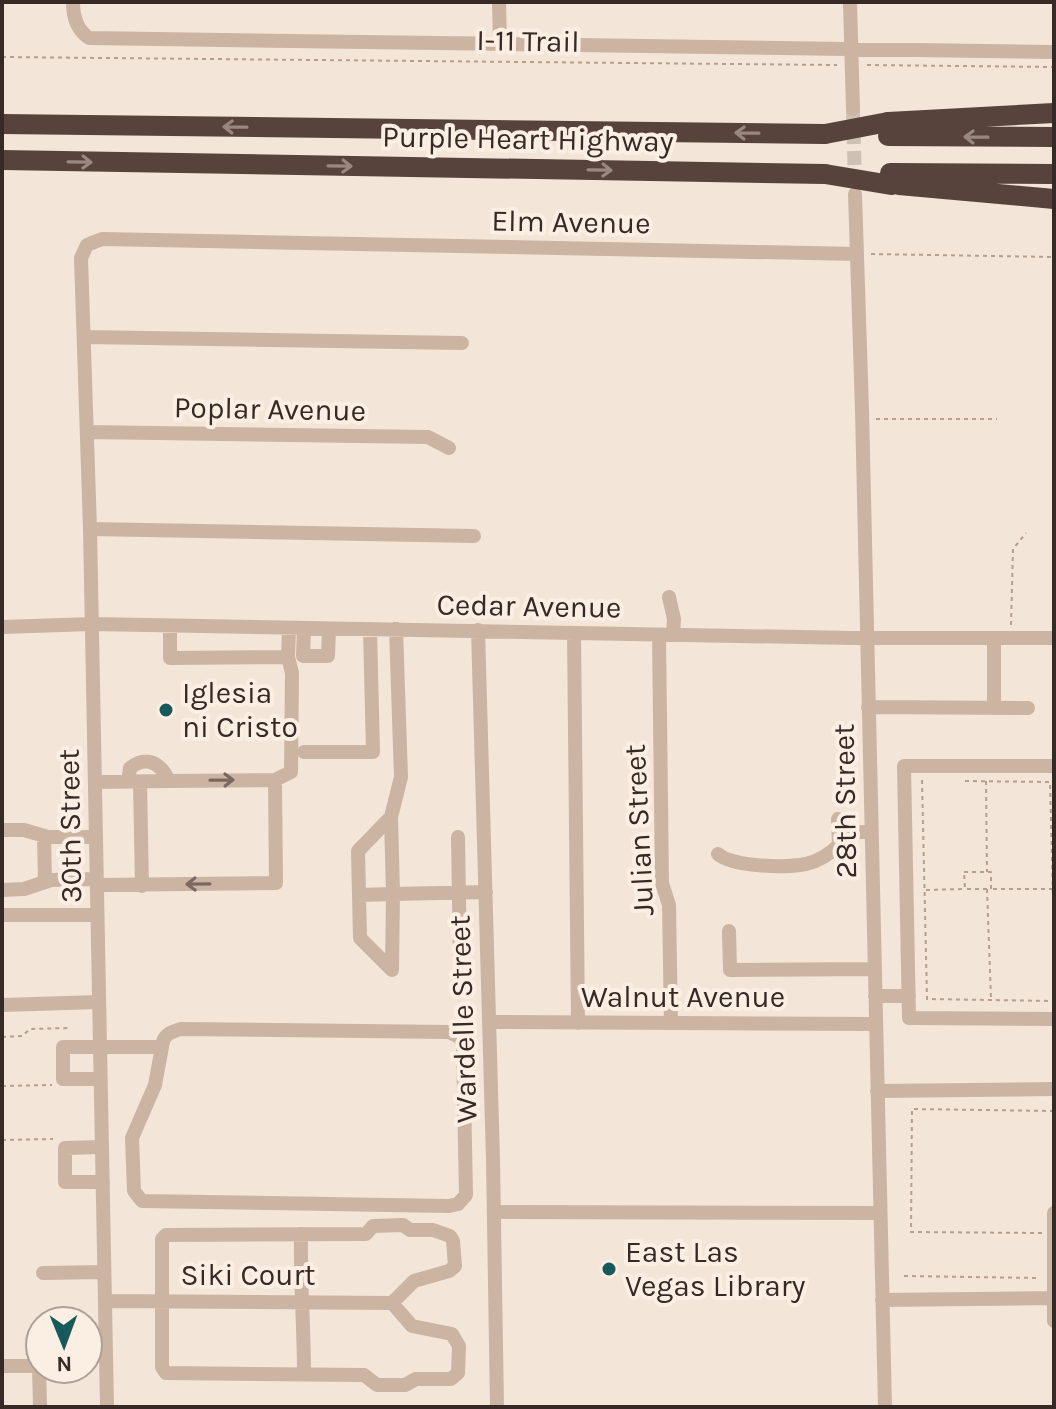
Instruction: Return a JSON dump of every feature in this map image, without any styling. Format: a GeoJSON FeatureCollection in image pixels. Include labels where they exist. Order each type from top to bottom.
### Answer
{"type":"FeatureCollection","features":[{"type":"Feature","properties":{"kind":"highway"},"geometry":{"type":"LineString","coordinates":[[888,129],[1054,113]]}},
{"type":"Feature","properties":{"kind":"highway","name":"Purple Heart Highway"},"geometry":{"type":"LineString","coordinates":[[2,124],[825,134],[888,129],[1054,137]]}},
{"type":"Feature","properties":{"kind":"highway","name":"Purple Heart Highway"},"geometry":{"type":"LineString","coordinates":[[2,160],[825,174],[890,179]]}},
{"type":"Feature","properties":{"kind":"highway"},"geometry":{"type":"LineString","coordinates":[[890,179],[1054,174]]}},
{"type":"Feature","properties":{"kind":"highway"},"geometry":{"type":"LineString","coordinates":[[890,179],[1054,199]]}},
{"type":"Feature","properties":{"kind":"street"},"geometry":{"type":"LineString","coordinates":[[73,2],[80,32],[89,38],[1054,52]]}},
{"type":"Feature","properties":{"kind":"street"},"geometry":{"type":"LineString","coordinates":[[499,2],[500,44]]}},
{"type":"Feature","properties":{"kind":"street"},"geometry":{"type":"LineString","coordinates":[[850,2],[853,109]]}},
{"type":"Feature","properties":{"kind":"street","name":"28th Street"},"geometry":{"type":"LineString","coordinates":[[855,194],[885,1407]]}},
{"type":"Feature","properties":{"kind":"street","name":"Elm Avenue"},"geometry":{"type":"LineString","coordinates":[[87,245],[102,239],[857,254]]}},
{"type":"Feature","properties":{"kind":"street","name":"30th Street"},"geometry":{"type":"LineString","coordinates":[[87,245],[81,258],[88,432],[107,1407]]}},
{"type":"Feature","properties":{"kind":"street"},"geometry":{"type":"LineString","coordinates":[[85,337],[462,343]]}},
{"type":"Feature","properties":{"kind":"street","name":"Poplar Avenue"},"geometry":{"type":"LineString","coordinates":[[88,432],[428,437],[449,448]]}},
{"type":"Feature","properties":{"kind":"street"},"geometry":{"type":"LineString","coordinates":[[90,529],[474,536]]}},
{"type":"Feature","properties":{"kind":"street","name":"Julian Street"},"geometry":{"type":"LineString","coordinates":[[669,597],[674,619],[666,635],[662,883],[669,905],[671,1023]]}},
{"type":"Feature","properties":{"kind":"street","name":"Cedar Avenue"},"geometry":{"type":"LineString","coordinates":[[2,627],[92,624],[867,638],[1054,638]]}},
{"type":"Feature","properties":{"kind":"street"},"geometry":{"type":"LineString","coordinates":[[170,627],[170,658],[288,657]]}},
{"type":"Feature","properties":{"kind":"street"},"geometry":{"type":"LineString","coordinates":[[95,782],[275,780],[291,772],[292,673],[288,657],[296,629]]}},
{"type":"Feature","properties":{"kind":"street"},"geometry":{"type":"LineString","coordinates":[[296,629],[303,656],[328,656],[329,629]]}},
{"type":"Feature","properties":{"kind":"street"},"geometry":{"type":"LineString","coordinates":[[304,752],[373,752],[370,629]]}},
{"type":"Feature","properties":{"kind":"street"},"geometry":{"type":"LineString","coordinates":[[391,817],[358,851],[360,938],[392,970],[391,817],[401,777],[396,629]]}},
{"type":"Feature","properties":{"kind":"street","name":"Wardelle Street"},"geometry":{"type":"LineString","coordinates":[[478,630],[497,1407]]}},
{"type":"Feature","properties":{"kind":"street"},"geometry":{"type":"LineString","coordinates":[[574,633],[578,1023]]}},
{"type":"Feature","properties":{"kind":"street"},"geometry":{"type":"LineString","coordinates":[[994,638],[994,708]]}},
{"type":"Feature","properties":{"kind":"street"},"geometry":{"type":"LineString","coordinates":[[868,707],[1028,708]]}},
{"type":"Feature","properties":{"kind":"street"},"geometry":{"type":"LineString","coordinates":[[142,886],[134,782],[130,768],[148,760],[157,764],[169,781]]}},
{"type":"Feature","properties":{"kind":"street"},"geometry":{"type":"LineString","coordinates":[[1054,766],[904,766],[909,1018],[1054,1019]]}},
{"type":"Feature","properties":{"kind":"street"},"geometry":{"type":"LineString","coordinates":[[2,890],[24,889],[45,882],[142,886],[276,883],[275,780]]}},
{"type":"Feature","properties":{"kind":"street"},"geometry":{"type":"LineString","coordinates":[[718,854],[730,862],[756,865],[806,864],[827,855],[839,845],[838,825],[871,832]]}},
{"type":"Feature","properties":{"kind":"street"},"geometry":{"type":"LineString","coordinates":[[2,830],[24,830],[44,836],[96,837]]}},
{"type":"Feature","properties":{"kind":"street"},"geometry":{"type":"LineString","coordinates":[[44,836],[45,882]]}},
{"type":"Feature","properties":{"kind":"street"},"geometry":{"type":"LineString","coordinates":[[458,837],[460,963]]}},
{"type":"Feature","properties":{"kind":"street"},"geometry":{"type":"LineString","coordinates":[[359,895],[486,892]]}},
{"type":"Feature","properties":{"kind":"street"},"geometry":{"type":"LineString","coordinates":[[2,915],[97,915]]}},
{"type":"Feature","properties":{"kind":"street"},"geometry":{"type":"LineString","coordinates":[[729,931],[730,970],[874,969]]}},
{"type":"Feature","properties":{"kind":"street"},"geometry":{"type":"LineString","coordinates":[[875,996],[909,996]]}},
{"type":"Feature","properties":{"kind":"street"},"geometry":{"type":"LineString","coordinates":[[2,1005],[99,1002]]}},
{"type":"Feature","properties":{"kind":"street","name":"Walnut Avenue"},"geometry":{"type":"LineString","coordinates":[[489,1022],[876,1024]]}},
{"type":"Feature","properties":{"kind":"street"},"geometry":{"type":"LineString","coordinates":[[181,1029],[449,1032],[459,1037],[463,1044],[466,1195],[458,1204],[449,1206],[142,1201],[134,1191],[132,1138],[155,1085],[162,1047],[162,1040],[169,1033],[181,1029]]}},
{"type":"Feature","properties":{"kind":"street"},"geometry":{"type":"LineString","coordinates":[[100,1079],[63,1079],[63,1047],[162,1047]]}},
{"type":"Feature","properties":{"kind":"street"},"geometry":{"type":"LineString","coordinates":[[877,1091],[1054,1089]]}},
{"type":"Feature","properties":{"kind":"street"},"geometry":{"type":"LineString","coordinates":[[102,1147],[65,1148],[65,1182],[103,1182]]}},
{"type":"Feature","properties":{"kind":"street"},"geometry":{"type":"LineString","coordinates":[[494,1212],[880,1213]]}},
{"type":"Feature","properties":{"kind":"street"},"geometry":{"type":"LineString","coordinates":[[1054,1213],[1054,1321]]}},
{"type":"Feature","properties":{"kind":"street"},"geometry":{"type":"LineString","coordinates":[[403,1225],[410,1230],[433,1230],[450,1236],[455,1266],[449,1271],[414,1281],[392,1303],[412,1326],[452,1334],[459,1346],[458,1373],[451,1379],[416,1379],[405,1385],[377,1385],[364,1375],[166,1373],[162,1367],[162,1239],[166,1235],[301,1234],[366,1234],[373,1226],[403,1225]]}},
{"type":"Feature","properties":{"kind":"street"},"geometry":{"type":"LineString","coordinates":[[301,1234],[300,1302],[304,1374]]}},
{"type":"Feature","properties":{"kind":"street"},"geometry":{"type":"LineString","coordinates":[[43,1273],[104,1272]]}},
{"type":"Feature","properties":{"kind":"street"},"geometry":{"type":"LineString","coordinates":[[882,1300],[1052,1298]]}},
{"type":"Feature","properties":{"kind":"street","name":"Siki Court"},"geometry":{"type":"LineString","coordinates":[[105,1301],[392,1303]]}},
{"type":"Feature","properties":{"kind":"street"},"geometry":{"type":"LineString","coordinates":[[2,1366],[39,1366],[40,1407]]}},
{"type":"Feature","properties":{"kind":"path","name":"I-11 Trail"},"geometry":{"type":"LineString","coordinates":[[2,57],[376,58],[1054,67]]}},
{"type":"Feature","properties":{"kind":"path"},"geometry":{"type":"LineString","coordinates":[[857,254],[1054,257]]}},
{"type":"Feature","properties":{"kind":"path"},"geometry":{"type":"LineString","coordinates":[[862,419],[997,419]]}},
{"type":"Feature","properties":{"kind":"path"},"geometry":{"type":"LineString","coordinates":[[1010,638],[1013,549],[1026,533]]}},
{"type":"Feature","properties":{"kind":"path"},"geometry":{"type":"LineString","coordinates":[[922,780],[927,999],[1054,1001]]}},
{"type":"Feature","properties":{"kind":"path"},"geometry":{"type":"LineString","coordinates":[[960,781],[1050,782],[1054,937]]}},
{"type":"Feature","properties":{"kind":"path"},"geometry":{"type":"LineString","coordinates":[[986,781],[987,872]]}},
{"type":"Feature","properties":{"kind":"path"},"geometry":{"type":"LineString","coordinates":[[964,889],[964,872],[991,872],[991,1000]]}},
{"type":"Feature","properties":{"kind":"path"},"geometry":{"type":"LineString","coordinates":[[906,890],[1053,889]]}},
{"type":"Feature","properties":{"kind":"path"},"geometry":{"type":"LineString","coordinates":[[2,1037],[22,1036],[30,1029],[69,1028]]}},
{"type":"Feature","properties":{"kind":"path"},"geometry":{"type":"LineString","coordinates":[[2,1086],[59,1085]]}},
{"type":"Feature","properties":{"kind":"path"},"geometry":{"type":"LineString","coordinates":[[1046,1233],[911,1232],[912,1109],[1054,1111]]}},
{"type":"Feature","properties":{"kind":"path"},"geometry":{"type":"LineString","coordinates":[[2,1140],[58,1139]]}},
{"type":"Feature","properties":{"kind":"path"},"geometry":{"type":"LineString","coordinates":[[904,1276],[1053,1278]]}},
{"type":"Feature","properties":{"kind":"tunnel"},"geometry":{"type":"LineString","coordinates":[[853,109],[855,185]]}},
{"type":"Feature","properties":{"kind":"place","name":"Iglesia ni Cristo"},"geometry":{"type":"Point","coordinates":[166,710]}},
{"type":"Feature","properties":{"kind":"place","name":"East Las Vegas Library"},"geometry":{"type":"Point","coordinates":[609,1269]}}]}
